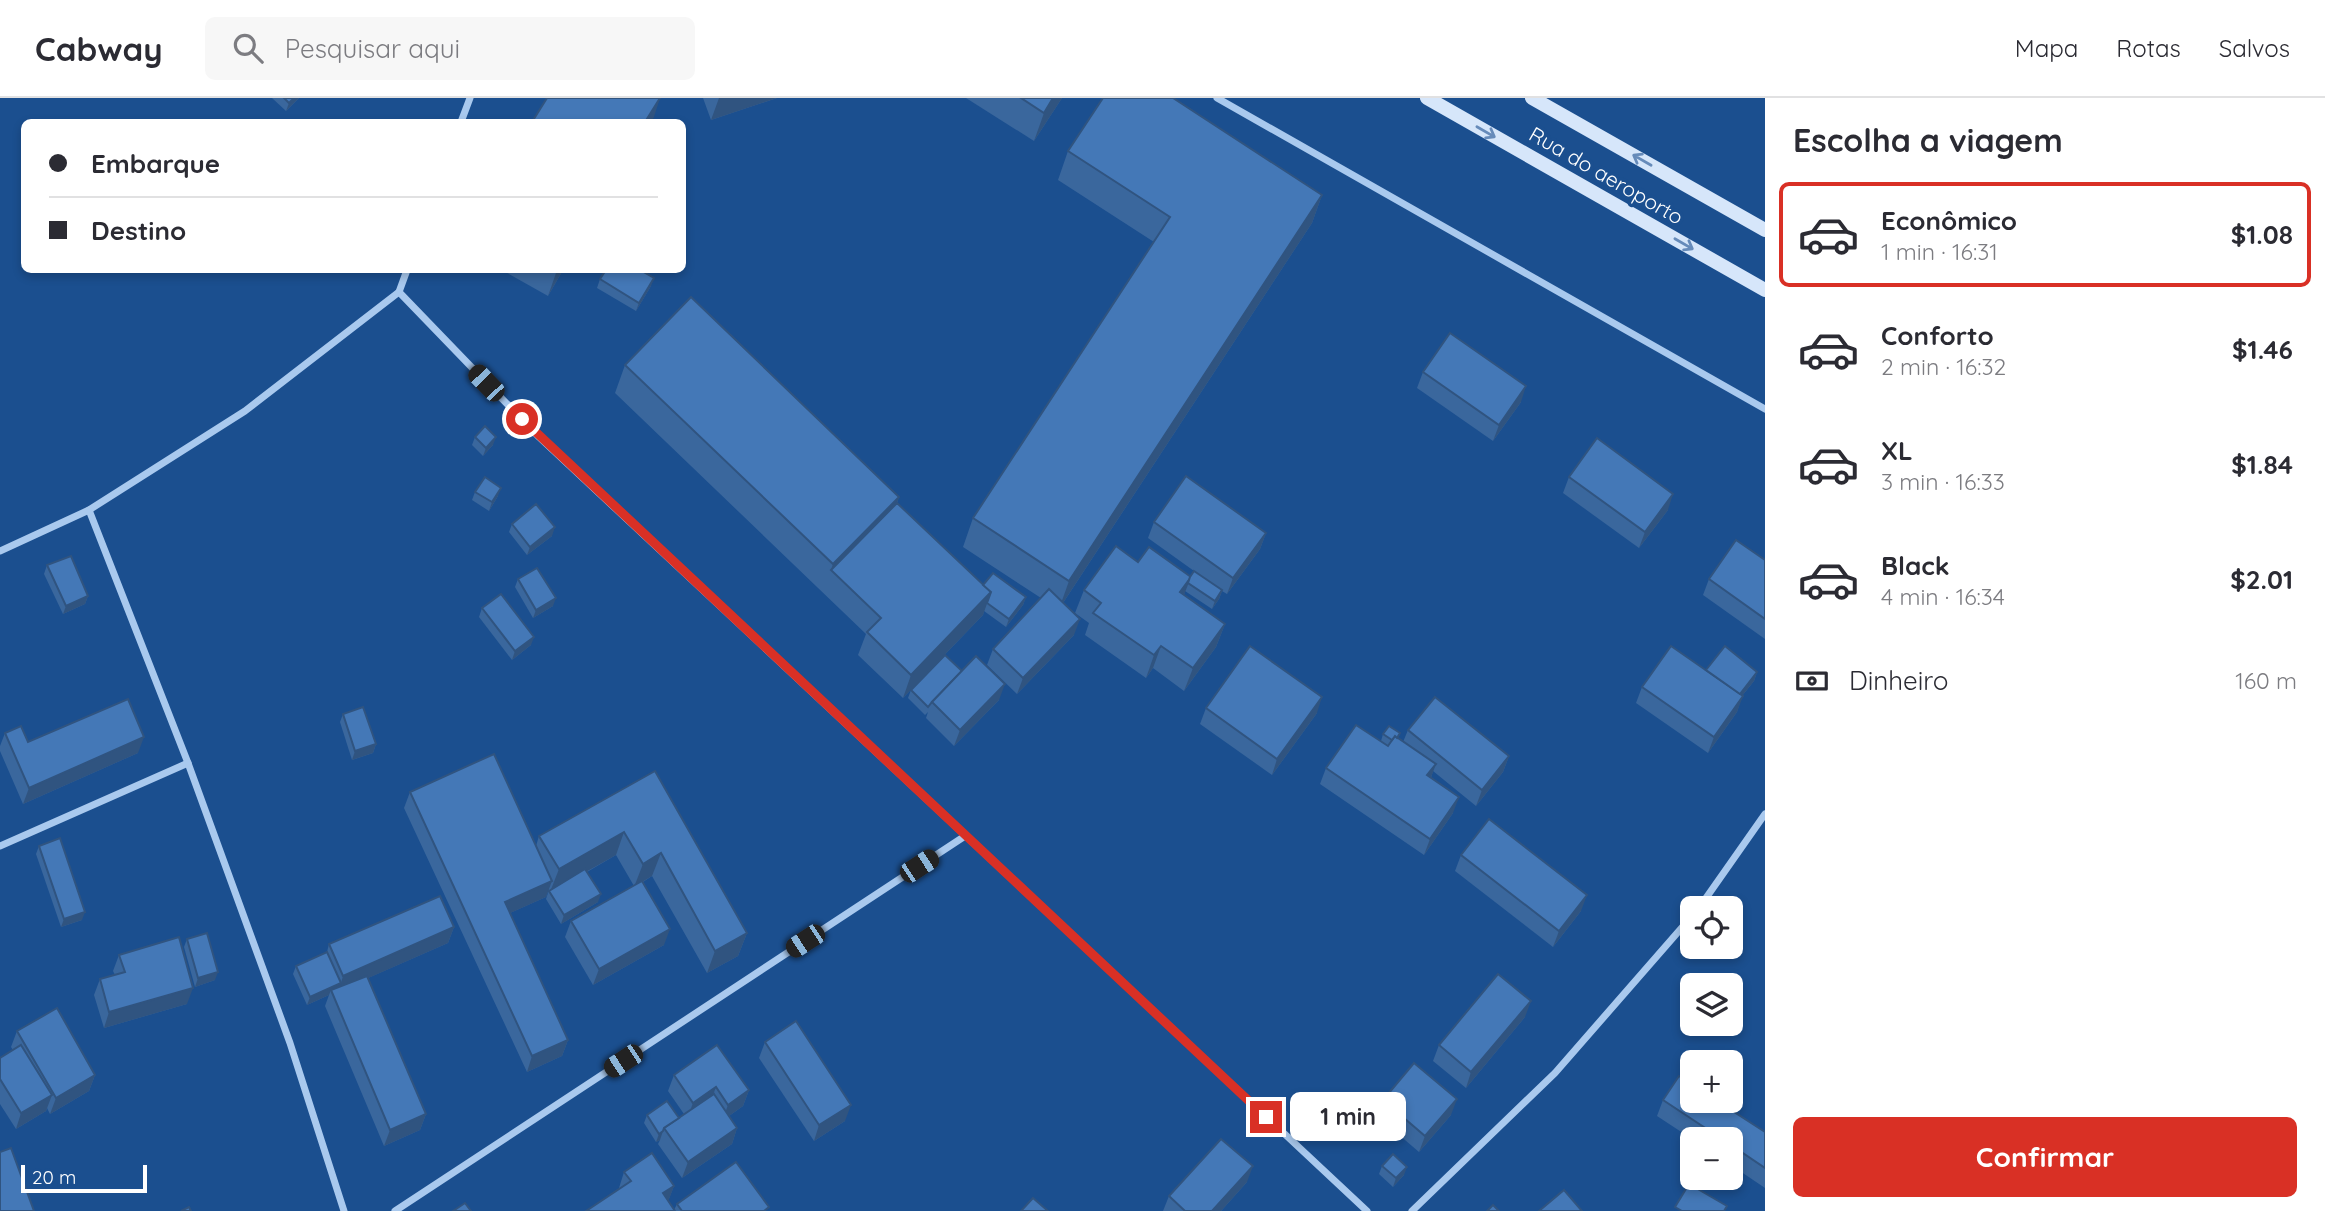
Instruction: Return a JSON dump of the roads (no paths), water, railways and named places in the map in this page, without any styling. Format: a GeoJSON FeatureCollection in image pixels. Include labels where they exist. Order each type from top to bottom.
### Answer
{"type":"FeatureCollection","features":[{"type":"Feature","properties":{"kind":"main road","name":"Rua do aeroporto"},"geometry":{"type":"LineString","coordinates":[[1427,98],[1765,290]]}},
{"type":"Feature","properties":{"kind":"main road","name":"Rua do aeroporto"},"geometry":{"type":"LineString","coordinates":[[1532,98],[1765,230]]}},
{"type":"Feature","properties":{"kind":"street"},"geometry":{"type":"LineString","coordinates":[[462,119],[470,98]]}},
{"type":"Feature","properties":{"kind":"street"},"geometry":{"type":"LineString","coordinates":[[1217,98],[1765,409]]}},
{"type":"Feature","properties":{"kind":"street"},"geometry":{"type":"LineString","coordinates":[[0,551],[89,510],[245,411],[399,292],[406,273]]}},
{"type":"Feature","properties":{"kind":"street"},"geometry":{"type":"LineString","coordinates":[[399,292],[539,438],[1367,1211]]}},
{"type":"Feature","properties":{"kind":"street"},"geometry":{"type":"LineString","coordinates":[[89,510],[188,763],[289,1043],[344,1211]]}},
{"type":"Feature","properties":{"kind":"street"},"geometry":{"type":"LineString","coordinates":[[0,846],[188,763]]}},
{"type":"Feature","properties":{"kind":"street"},"geometry":{"type":"LineString","coordinates":[[1707,896],[1765,814]]}},
{"type":"Feature","properties":{"kind":"street"},"geometry":{"type":"LineString","coordinates":[[395,1211],[965,836]]}},
{"type":"Feature","properties":{"kind":"street"},"geometry":{"type":"LineString","coordinates":[[1412,1211],[1555,1073],[1680,930]]}}]}
